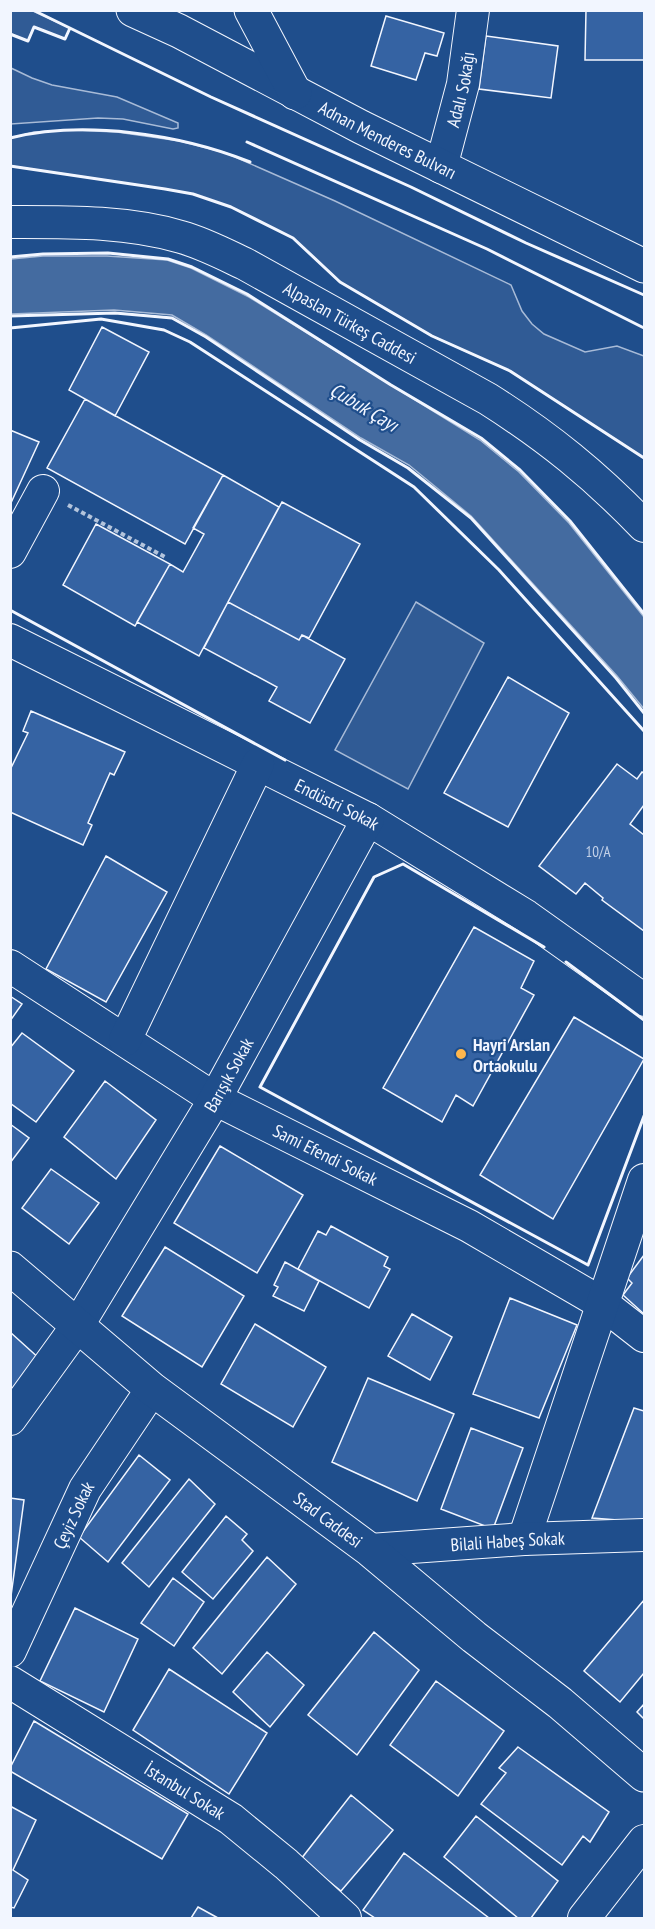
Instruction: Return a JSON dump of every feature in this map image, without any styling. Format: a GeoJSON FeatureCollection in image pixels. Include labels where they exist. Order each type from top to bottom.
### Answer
{"type":"FeatureCollection","features":[{"type":"Feature","properties":{"kind":"main road","name":"Adnan Menderes Bulvarı"},"geometry":{"type":"LineString","coordinates":[[133,10],[179,31],[441,167],[645,266]]}},
{"type":"Feature","properties":{"kind":"main road"},"geometry":{"type":"LineString","coordinates":[[250,10],[295,93]]}},
{"type":"Feature","properties":{"kind":"main road","name":"Stad Caddesi"},"geometry":{"type":"LineString","coordinates":[[10,1268],[152,1389],[370,1550],[474,1637],[560,1703],[645,1775]]}},
{"type":"Feature","properties":{"kind":"street","name":"Adalı Sokağı"},"geometry":{"type":"LineString","coordinates":[[441,167],[463,84],[473,10]]}},
{"type":"Feature","properties":{"kind":"street","name":"Alpaslan Türkeş Caddesi"},"geometry":{"type":"LineString","coordinates":[[10,222],[91,224],[147,229],[213,248],[488,399],[525,422],[609,489],[645,526]]}},
{"type":"Feature","properties":{"kind":"street"},"geometry":{"type":"LineString","coordinates":[[609,489],[645,501]]}},
{"type":"Feature","properties":{"kind":"street"},"geometry":{"type":"LineString","coordinates":[[10,552],[43,491]]}},
{"type":"Feature","properties":{"kind":"street","name":"Endüstri Sokak"},"geometry":{"type":"LineString","coordinates":[[10,640],[368,819],[526,916],[645,1000]]}},
{"type":"Feature","properties":{"kind":"street"},"geometry":{"type":"LineString","coordinates":[[125,1040],[258,764]]}},
{"type":"Feature","properties":{"kind":"street","name":"Barışık Sokak"},"geometry":{"type":"LineString","coordinates":[[10,1419],[78,1325],[215,1099],[368,819]]}},
{"type":"Feature","properties":{"kind":"street","name":"Sami Efendi Sokak"},"geometry":{"type":"LineString","coordinates":[[10,966],[215,1099],[469,1226],[603,1304],[645,1336]]}},
{"type":"Feature","properties":{"kind":"street"},"geometry":{"type":"LineString","coordinates":[[524,1539],[645,1180]]}},
{"type":"Feature","properties":{"kind":"street","name":"Çeyiz Sokak"},"geometry":{"type":"LineString","coordinates":[[10,1651],[85,1489],[152,1389]]}},
{"type":"Feature","properties":{"kind":"street","name":"Bilali Habeş Sokak"},"geometry":{"type":"LineString","coordinates":[[370,1550],[524,1539],[645,1535]]}},
{"type":"Feature","properties":{"kind":"street","name":"İstanbul Sokak"},"geometry":{"type":"LineString","coordinates":[[10,1682],[231,1819],[286,1864],[345,1918]]}},
{"type":"Feature","properties":{"kind":"street"},"geometry":{"type":"LineString","coordinates":[[584,1918],[645,1841]]}},
{"type":"Feature","properties":{"kind":"path"},"geometry":{"type":"LineString","coordinates":[[43,491],[165,557]]}},
{"type":"Feature","properties":{"kind":"shaded area"},"geometry":{"type":"Polygon","coordinates":[[[11,10],[33,11],[70,28],[65,39],[34,27],[28,41],[11,34],[11,10]]]}},
{"type":"Feature","properties":{"kind":"shaded area"},"geometry":{"type":"Polygon","coordinates":[[[11,68],[52,85],[117,97],[178,123],[178,128],[123,119],[98,118],[11,124],[11,68]]]}},
{"type":"Feature","properties":{"kind":"shaded area"},"geometry":{"type":"Polygon","coordinates":[[[71,130],[117,132],[180,141],[226,153],[335,201],[511,285],[522,311],[544,334],[585,352],[617,346],[644,356],[644,458],[510,371],[432,336],[340,282],[293,238],[231,207],[193,194],[11,166],[11,138],[34,132],[71,130]]]}},
{"type":"Feature","properties":{"kind":"shaded area"},"geometry":{"type":"Polygon","coordinates":[[[416,602],[484,643],[408,789],[335,750],[416,602]]]}},
{"type":"Feature","properties":{"kind":"water","name":"Çubuk Çayı"},"geometry":{"type":"Polygon","coordinates":[[[43,256],[107,256],[167,260],[191,268],[249,297],[480,440],[519,472],[569,523],[644,617],[644,709],[617,676],[471,516],[409,465],[361,438],[206,335],[172,315],[114,310],[11,314],[11,259],[43,256]]]}},
{"type":"Feature","properties":{"kind":"building"},"geometry":{"type":"Polygon","coordinates":[[[586,10],[644,10],[644,60],[585,60],[586,10]]]}},
{"type":"Feature","properties":{"kind":"building"},"geometry":{"type":"Polygon","coordinates":[[[386,16],[444,33],[437,56],[425,53],[416,80],[371,66],[386,16]]]}},
{"type":"Feature","properties":{"kind":"building"},"geometry":{"type":"Polygon","coordinates":[[[486,36],[558,46],[551,98],[479,89],[486,36]]]}},
{"type":"Feature","properties":{"kind":"building"},"geometry":{"type":"Polygon","coordinates":[[[102,327],[149,352],[115,416],[69,390],[102,327]]]}},
{"type":"Feature","properties":{"kind":"building"},"geometry":{"type":"Polygon","coordinates":[[[85,399],[223,475],[185,544],[47,468],[85,399]]]}},
{"type":"Feature","properties":{"kind":"building"},"geometry":{"type":"Polygon","coordinates":[[[10,430],[39,442],[10,505],[10,430]]]}},
{"type":"Feature","properties":{"kind":"building"},"geometry":{"type":"Polygon","coordinates":[[[223,475],[279,507],[199,656],[137,622],[170,564],[183,572],[204,534],[193,528],[223,475]]]}},
{"type":"Feature","properties":{"kind":"building"},"geometry":{"type":"Polygon","coordinates":[[[282,502],[360,544],[309,638],[302,635],[299,640],[228,602],[282,502]]]}},
{"type":"Feature","properties":{"kind":"building"},"geometry":{"type":"Polygon","coordinates":[[[96,524],[170,564],[135,626],[63,585],[96,524]]]}},
{"type":"Feature","properties":{"kind":"building"},"geometry":{"type":"Polygon","coordinates":[[[228,602],[299,640],[302,635],[345,659],[310,723],[269,701],[277,687],[204,648],[228,602]]]}},
{"type":"Feature","properties":{"kind":"building"},"geometry":{"type":"Polygon","coordinates":[[[508,677],[569,713],[508,827],[444,793],[508,677]]]}},
{"type":"Feature","properties":{"kind":"building"},"geometry":{"type":"Polygon","coordinates":[[[31,711],[125,752],[114,775],[110,773],[88,823],[92,825],[83,845],[10,812],[10,770],[28,733],[23,731],[31,711]]]}},
{"type":"Feature","properties":{"kind":"building"},"geometry":{"type":"Polygon","coordinates":[[[617,764],[637,779],[642,772],[644,773],[644,805],[630,824],[644,835],[644,931],[602,900],[603,898],[585,883],[576,894],[539,866],[617,764]]]}},
{"type":"Feature","properties":{"kind":"building"},"geometry":{"type":"Polygon","coordinates":[[[106,856],[167,892],[106,1002],[46,969],[106,856]]]}},
{"type":"Feature","properties":{"kind":"building"},"geometry":{"type":"Polygon","coordinates":[[[474,927],[534,961],[521,988],[534,995],[473,1106],[456,1095],[442,1122],[383,1088],[474,927]]]}},
{"type":"Feature","properties":{"kind":"building"},"geometry":{"type":"Polygon","coordinates":[[[10,996],[22,1004],[10,1021],[10,996]]]}},
{"type":"Feature","properties":{"kind":"building"},"geometry":{"type":"Polygon","coordinates":[[[574,1017],[644,1059],[553,1219],[480,1175],[574,1017]]]}},
{"type":"Feature","properties":{"kind":"building"},"geometry":{"type":"Polygon","coordinates":[[[22,1033],[74,1071],[36,1122],[10,1103],[10,1048],[22,1033]]]}},
{"type":"Feature","properties":{"kind":"building"},"geometry":{"type":"Polygon","coordinates":[[[105,1081],[156,1120],[116,1179],[64,1137],[105,1081]]]}},
{"type":"Feature","properties":{"kind":"building"},"geometry":{"type":"Polygon","coordinates":[[[10,1124],[29,1138],[10,1163],[10,1124]]]}},
{"type":"Feature","properties":{"kind":"building"},"geometry":{"type":"Polygon","coordinates":[[[220,1146],[303,1195],[257,1273],[174,1223],[220,1146]]]}},
{"type":"Feature","properties":{"kind":"building"},"geometry":{"type":"Polygon","coordinates":[[[51,1169],[99,1203],[69,1244],[22,1208],[51,1169]]]}},
{"type":"Feature","properties":{"kind":"building"},"geometry":{"type":"Polygon","coordinates":[[[331,1226],[388,1257],[384,1266],[390,1269],[369,1308],[298,1269],[318,1231],[326,1235],[331,1226]]]}},
{"type":"Feature","properties":{"kind":"building"},"geometry":{"type":"Polygon","coordinates":[[[165,1247],[244,1296],[202,1367],[122,1316],[165,1247]]]}},
{"type":"Feature","properties":{"kind":"building"},"geometry":{"type":"Polygon","coordinates":[[[644,1255],[644,1314],[623,1295],[632,1283],[627,1278],[644,1255]]]}},
{"type":"Feature","properties":{"kind":"building"},"geometry":{"type":"Polygon","coordinates":[[[285,1262],[319,1281],[304,1311],[273,1296],[278,1287],[274,1285],[285,1262]]]}},
{"type":"Feature","properties":{"kind":"building"},"geometry":{"type":"Polygon","coordinates":[[[510,1298],[577,1325],[539,1418],[473,1394],[510,1298]]]}},
{"type":"Feature","properties":{"kind":"building"},"geometry":{"type":"Polygon","coordinates":[[[412,1314],[452,1337],[430,1380],[388,1356],[412,1314]]]}},
{"type":"Feature","properties":{"kind":"building"},"geometry":{"type":"Polygon","coordinates":[[[255,1324],[326,1367],[293,1427],[221,1384],[255,1324]]]}},
{"type":"Feature","properties":{"kind":"building"},"geometry":{"type":"Polygon","coordinates":[[[10,1332],[41,1360],[10,1395],[10,1332]]]}},
{"type":"Feature","properties":{"kind":"building"},"geometry":{"type":"Polygon","coordinates":[[[368,1378],[454,1414],[417,1501],[332,1462],[368,1378]]]}},
{"type":"Feature","properties":{"kind":"building"},"geometry":{"type":"Polygon","coordinates":[[[634,1408],[644,1411],[644,1522],[592,1518],[634,1408]]]}},
{"type":"Feature","properties":{"kind":"building"},"geometry":{"type":"Polygon","coordinates":[[[471,1428],[523,1448],[493,1529],[441,1509],[471,1428]]]}},
{"type":"Feature","properties":{"kind":"building"},"geometry":{"type":"Polygon","coordinates":[[[139,1455],[170,1480],[108,1562],[79,1537],[139,1455]]]}},
{"type":"Feature","properties":{"kind":"building"},"geometry":{"type":"Polygon","coordinates":[[[189,1479],[215,1504],[149,1587],[122,1563],[189,1479]]]}},
{"type":"Feature","properties":{"kind":"building"},"geometry":{"type":"Polygon","coordinates":[[[10,1498],[24,1500],[11,1596],[10,1596],[10,1498]]]}},
{"type":"Feature","properties":{"kind":"building"},"geometry":{"type":"Polygon","coordinates":[[[226,1516],[247,1534],[242,1540],[253,1551],[213,1599],[182,1572],[226,1516]]]}},
{"type":"Feature","properties":{"kind":"building"},"geometry":{"type":"Polygon","coordinates":[[[267,1557],[296,1584],[222,1674],[193,1648],[267,1557]]]}},
{"type":"Feature","properties":{"kind":"building"},"geometry":{"type":"Polygon","coordinates":[[[173,1578],[204,1602],[174,1646],[141,1623],[173,1578]]]}},
{"type":"Feature","properties":{"kind":"building"},"geometry":{"type":"Polygon","coordinates":[[[644,1600],[644,1673],[620,1702],[584,1671],[644,1600]]]}},
{"type":"Feature","properties":{"kind":"building"},"geometry":{"type":"Polygon","coordinates":[[[75,1608],[138,1639],[104,1712],[40,1681],[75,1608]]]}},
{"type":"Feature","properties":{"kind":"building"},"geometry":{"type":"Polygon","coordinates":[[[374,1632],[419,1670],[357,1755],[308,1715],[374,1632]]]}},
{"type":"Feature","properties":{"kind":"building"},"geometry":{"type":"Polygon","coordinates":[[[267,1652],[304,1685],[270,1727],[233,1692],[267,1652]]]}},
{"type":"Feature","properties":{"kind":"building"},"geometry":{"type":"Polygon","coordinates":[[[169,1669],[267,1733],[229,1794],[133,1730],[169,1669]]]}},
{"type":"Feature","properties":{"kind":"building"},"geometry":{"type":"Polygon","coordinates":[[[436,1681],[504,1731],[458,1796],[390,1745],[436,1681]]]}},
{"type":"Feature","properties":{"kind":"building"},"geometry":{"type":"Polygon","coordinates":[[[644,1704],[644,1719],[637,1712],[644,1704]]]}},
{"type":"Feature","properties":{"kind":"building"},"geometry":{"type":"Polygon","coordinates":[[[34,1721],[188,1814],[162,1859],[10,1771],[34,1721]]]}},
{"type":"Feature","properties":{"kind":"building"},"geometry":{"type":"Polygon","coordinates":[[[518,1747],[609,1812],[590,1842],[583,1836],[562,1865],[481,1804],[506,1773],[499,1768],[518,1747]]]}},
{"type":"Feature","properties":{"kind":"building"},"geometry":{"type":"Polygon","coordinates":[[[351,1795],[393,1830],[341,1891],[301,1859],[351,1795]]]}},
{"type":"Feature","properties":{"kind":"building"},"geometry":{"type":"Polygon","coordinates":[[[10,1806],[36,1820],[13,1870],[28,1880],[14,1908],[10,1907],[10,1806]]]}},
{"type":"Feature","properties":{"kind":"building"},"geometry":{"type":"Polygon","coordinates":[[[476,1816],[558,1881],[531,1918],[518,1918],[444,1857],[476,1816]]]}},
{"type":"Feature","properties":{"kind":"building"},"geometry":{"type":"Polygon","coordinates":[[[404,1853],[489,1918],[375,1918],[363,1910],[404,1853]]]}},
{"type":"Feature","properties":{"kind":"building"},"geometry":{"type":"Polygon","coordinates":[[[198,1907],[218,1918],[191,1918],[198,1907]]]}},
{"type":"Feature","properties":{"kind":"wall"},"geometry":{"type":"LineString","coordinates":[[33,10],[211,97],[644,295]]}},
{"type":"Feature","properties":{"kind":"wall"},"geometry":{"type":"LineString","coordinates":[[10,34],[28,41],[34,27],[65,39],[70,28]]}},
{"type":"Feature","properties":{"kind":"wall"},"geometry":{"type":"LineString","coordinates":[[10,138],[69,130],[132,133],[193,144],[250,162]]}},
{"type":"Feature","properties":{"kind":"wall"},"geometry":{"type":"LineString","coordinates":[[247,142],[487,249],[644,328]]}},
{"type":"Feature","properties":{"kind":"wall"},"geometry":{"type":"LineString","coordinates":[[10,166],[193,194],[231,207],[293,238],[340,282],[432,336],[510,371],[644,458]]}},
{"type":"Feature","properties":{"kind":"wall"},"geometry":{"type":"LineString","coordinates":[[10,257],[108,253],[168,259],[192,267],[247,294],[391,385],[481,438],[520,470],[570,521],[644,614]]}},
{"type":"Feature","properties":{"kind":"wall"},"geometry":{"type":"LineString","coordinates":[[10,316],[115,313],[172,318],[206,337],[360,440],[408,468],[471,518],[616,678],[644,713]]}},
{"type":"Feature","properties":{"kind":"wall"},"geometry":{"type":"LineString","coordinates":[[10,328],[101,319],[164,330],[190,342],[414,487],[499,570],[644,731]]}},
{"type":"Feature","properties":{"kind":"wall"},"geometry":{"type":"LineString","coordinates":[[10,610],[285,760]]}},
{"type":"Feature","properties":{"kind":"wall"},"geometry":{"type":"LineString","coordinates":[[544,947],[403,864],[374,877],[260,1087],[588,1265],[644,1116]]}},
{"type":"Feature","properties":{"kind":"wall"},"geometry":{"type":"LineString","coordinates":[[566,962],[644,1020]]}},
{"type":"Feature","properties":{"kind":"place","name":"Hayri Arslan Ortaokulu"},"geometry":{"type":"Point","coordinates":[461,1054]}}]}
